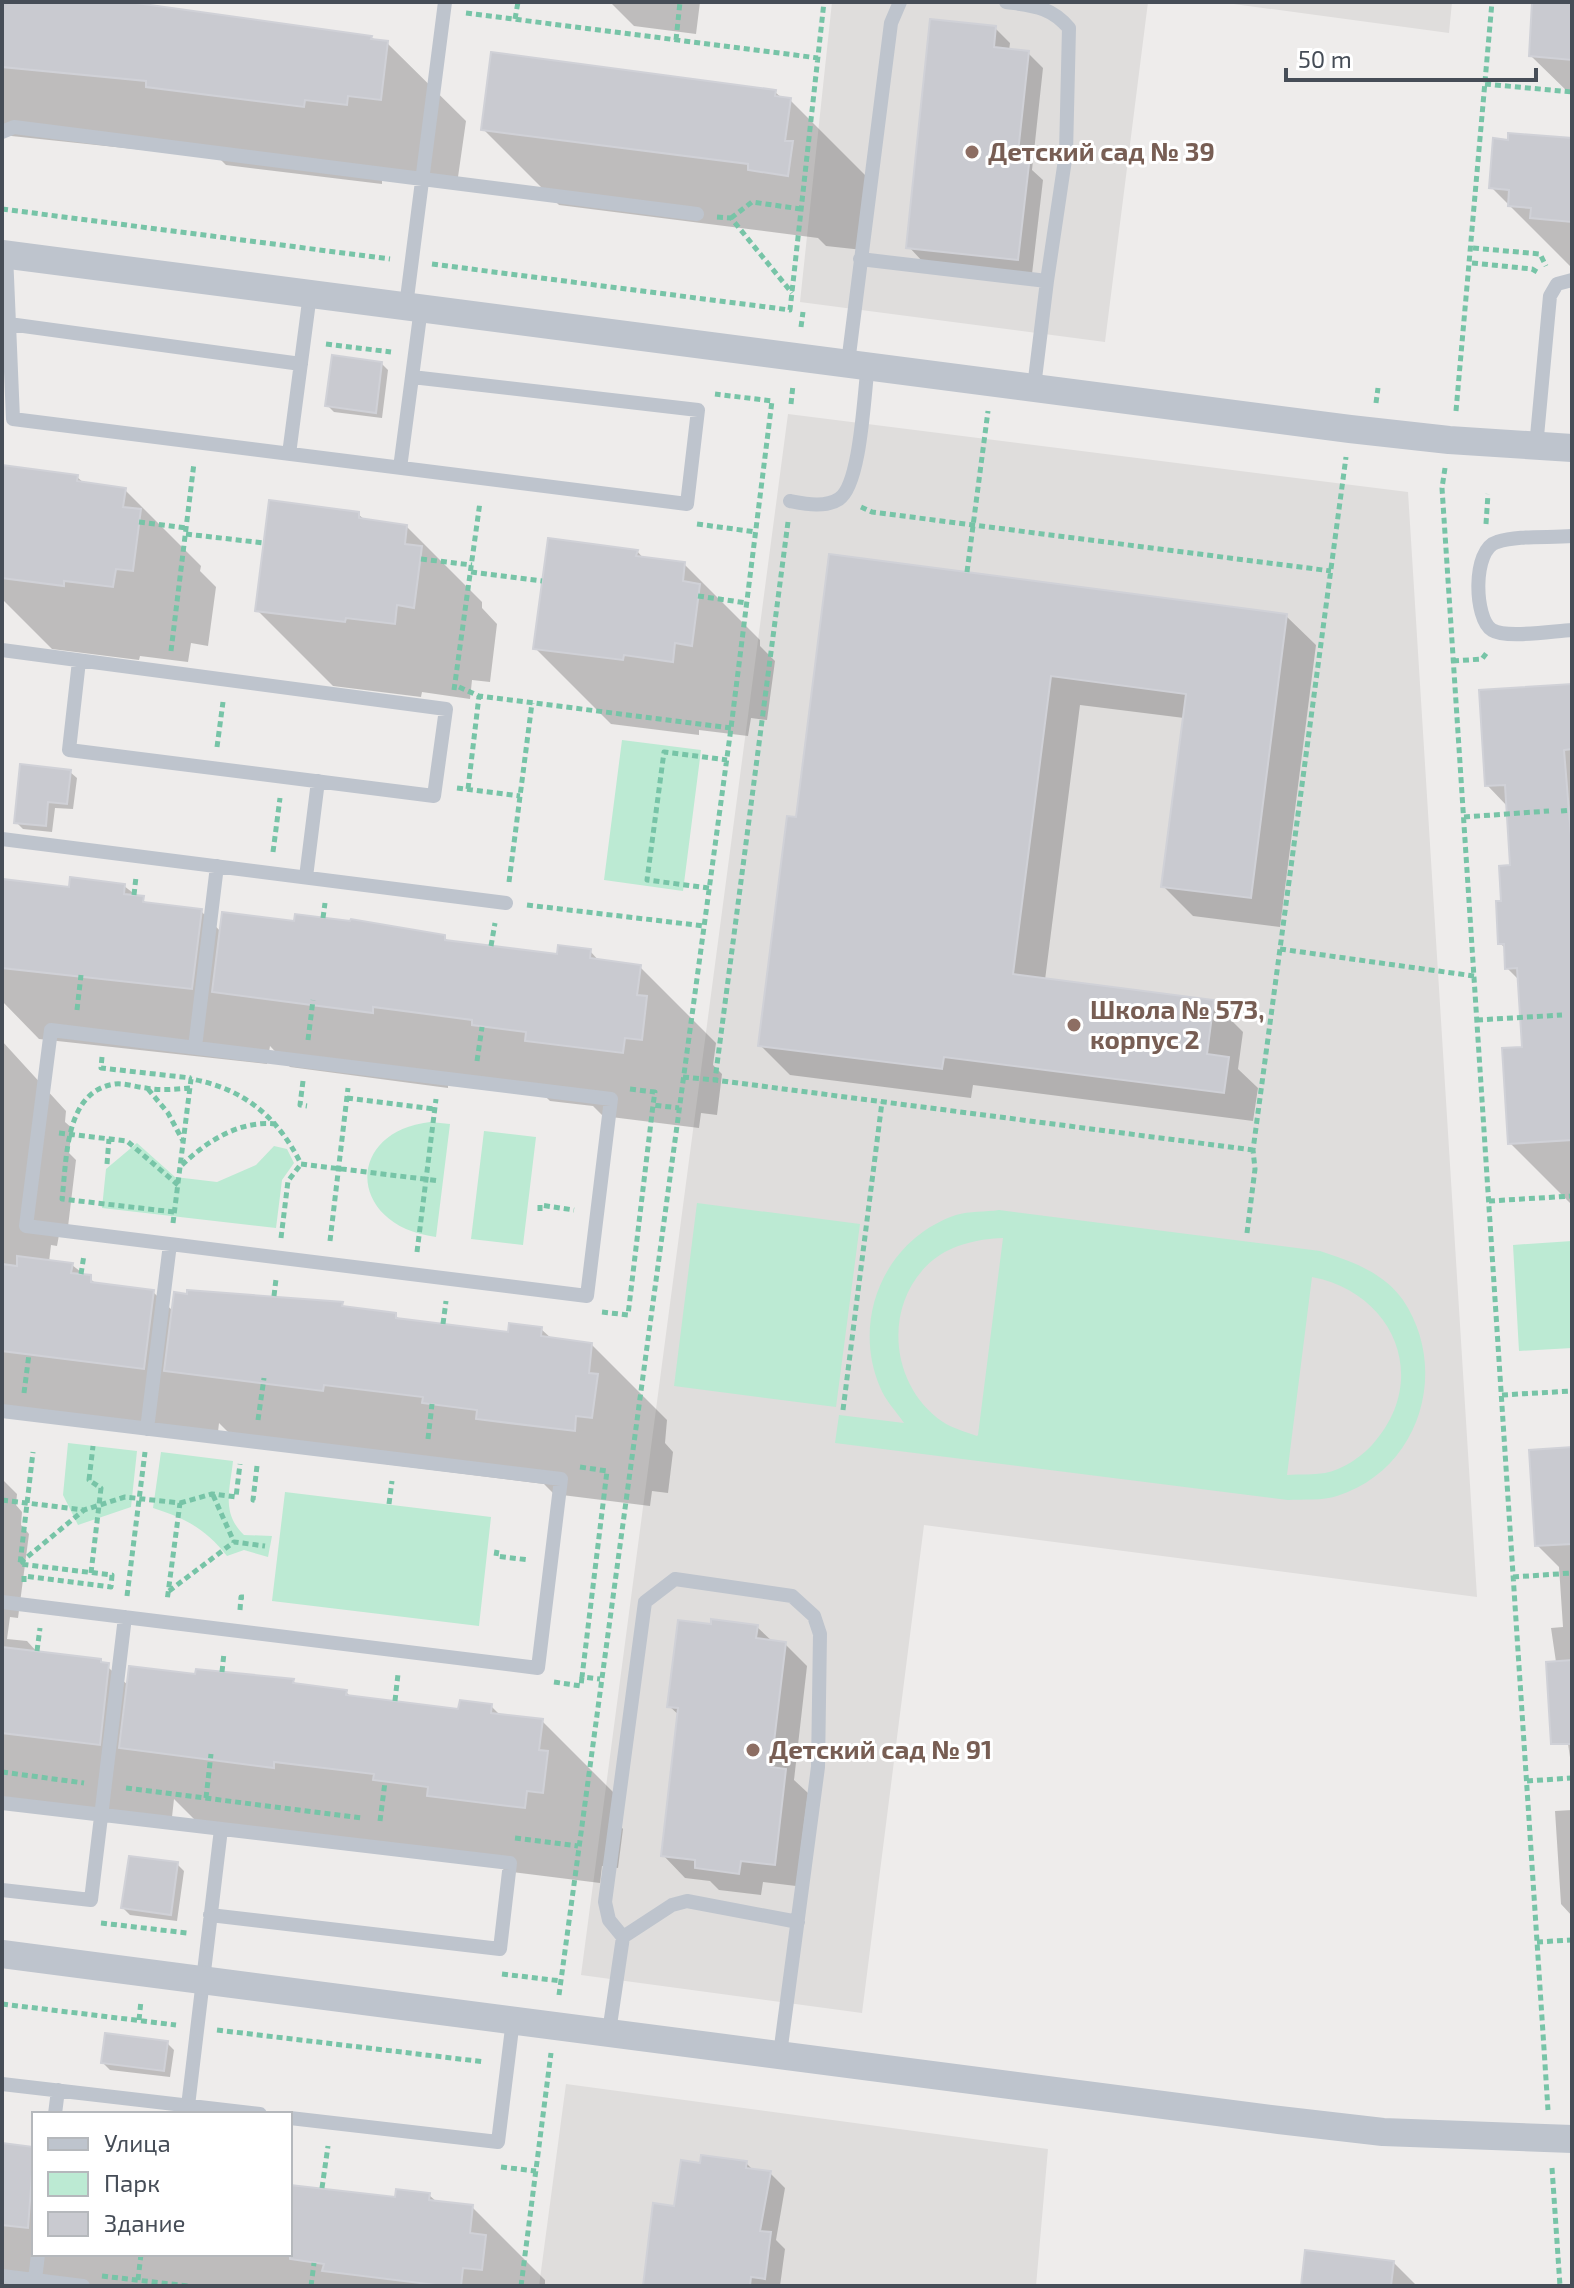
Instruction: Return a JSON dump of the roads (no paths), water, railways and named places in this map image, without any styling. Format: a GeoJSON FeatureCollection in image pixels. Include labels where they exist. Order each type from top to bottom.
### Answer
{"type":"FeatureCollection","features":[{"type":"Feature","properties":{"kind":"street"},"geometry":{"type":"LineString","coordinates":[[4,254],[1350,429],[1572,448]]}},
{"type":"Feature","properties":{"kind":"street"},"geometry":{"type":"LineString","coordinates":[[2,1954],[1383,2132],[1572,2139]]}},
{"type":"Feature","properties":{"kind":"lane"},"geometry":{"type":"LineString","coordinates":[[400,468],[414,355],[413,307],[422,178],[445,2]]}},
{"type":"Feature","properties":{"kind":"lane"},"geometry":{"type":"LineString","coordinates":[[790,501],[819,505],[841,498],[853,478],[860,259],[891,23],[900,2]]}},
{"type":"Feature","properties":{"kind":"lane"},"geometry":{"type":"LineString","coordinates":[[1006,2],[1040,5],[1058,15],[1069,28],[1066,153],[1034,387]]}},
{"type":"Feature","properties":{"kind":"lane"},"geometry":{"type":"LineString","coordinates":[[2,132],[14,127],[697,214]]}},
{"type":"Feature","properties":{"kind":"lane"},"geometry":{"type":"LineString","coordinates":[[4,254],[13,419],[687,504],[698,410],[412,377]]}},
{"type":"Feature","properties":{"kind":"lane"},"geometry":{"type":"LineString","coordinates":[[860,259],[1047,281]]}},
{"type":"Feature","properties":{"kind":"lane"},"geometry":{"type":"LineString","coordinates":[[1536,447],[1550,296],[1557,284],[1572,280]]}},
{"type":"Feature","properties":{"kind":"lane"},"geometry":{"type":"LineString","coordinates":[[289,454],[310,294]]}},
{"type":"Feature","properties":{"kind":"lane"},"geometry":{"type":"LineString","coordinates":[[9,324],[301,364]]}},
{"type":"Feature","properties":{"kind":"lane"},"geometry":{"type":"LineString","coordinates":[[1572,536],[1496,542],[1484,549],[1479,561],[1482,617],[1489,629],[1502,634],[1572,630]]}},
{"type":"Feature","properties":{"kind":"lane"},"geometry":{"type":"LineString","coordinates":[[2,650],[446,709],[434,796],[69,750],[79,661]]}},
{"type":"Feature","properties":{"kind":"lane"},"geometry":{"type":"LineString","coordinates":[[306,877],[318,781]]}},
{"type":"Feature","properties":{"kind":"lane"},"geometry":{"type":"LineString","coordinates":[[2,839],[506,903]]}},
{"type":"Feature","properties":{"kind":"lane"},"geometry":{"type":"LineString","coordinates":[[195,1047],[217,866]]}},
{"type":"Feature","properties":{"kind":"lane"},"geometry":{"type":"LineString","coordinates":[[51,1030],[195,1047],[611,1099],[587,1296],[26,1226],[51,1030]]}},
{"type":"Feature","properties":{"kind":"lane"},"geometry":{"type":"LineString","coordinates":[[147,1429],[170,1244]]}},
{"type":"Feature","properties":{"kind":"lane"},"geometry":{"type":"LineString","coordinates":[[2,1411],[561,1479],[538,1668],[2,1602]]}},
{"type":"Feature","properties":{"kind":"lane"},"geometry":{"type":"LineString","coordinates":[[609,2032],[623,1937],[609,1920],[605,1902],[645,1602],[675,1579],[792,1596],[814,1616],[820,1634],[818,1767],[780,2054]]}},
{"type":"Feature","properties":{"kind":"lane"},"geometry":{"type":"LineString","coordinates":[[2,1890],[91,1900],[125,1617]]}},
{"type":"Feature","properties":{"kind":"lane"},"geometry":{"type":"LineString","coordinates":[[2,1803],[510,1863],[500,1949],[210,1915]]}},
{"type":"Feature","properties":{"kind":"lane"},"geometry":{"type":"LineString","coordinates":[[188,2106],[221,1829]]}},
{"type":"Feature","properties":{"kind":"lane"},"geometry":{"type":"LineString","coordinates":[[623,1937],[672,1905],[687,1901],[798,1922]]}},
{"type":"Feature","properties":{"kind":"lane"},"geometry":{"type":"LineString","coordinates":[[292,2118],[498,2142],[513,2020]]}},
{"type":"Feature","properties":{"kind":"lane"},"geometry":{"type":"LineString","coordinates":[[2,2084],[242,2112]]}},
{"type":"Feature","properties":{"kind":"lane"},"geometry":{"type":"LineString","coordinates":[[55,2112],[58,2090]]}},
{"type":"Feature","properties":{"kind":"lane"},"geometry":{"type":"LineString","coordinates":[[35,2280],[38,2256]]}},
{"type":"Feature","properties":{"kind":"lane"},"geometry":{"type":"LineString","coordinates":[[2,2276],[83,2286]]}},
{"type":"Feature","properties":{"kind":"place","name":"Детский сад № 39"},"geometry":{"type":"Point","coordinates":[972,152]}},
{"type":"Feature","properties":{"kind":"place","name":"Школа № 573, корпус 2"},"geometry":{"type":"Point","coordinates":[1074,1025]}},
{"type":"Feature","properties":{"kind":"place","name":"Детский сад № 91"},"geometry":{"type":"Point","coordinates":[753,1750]}}]}
